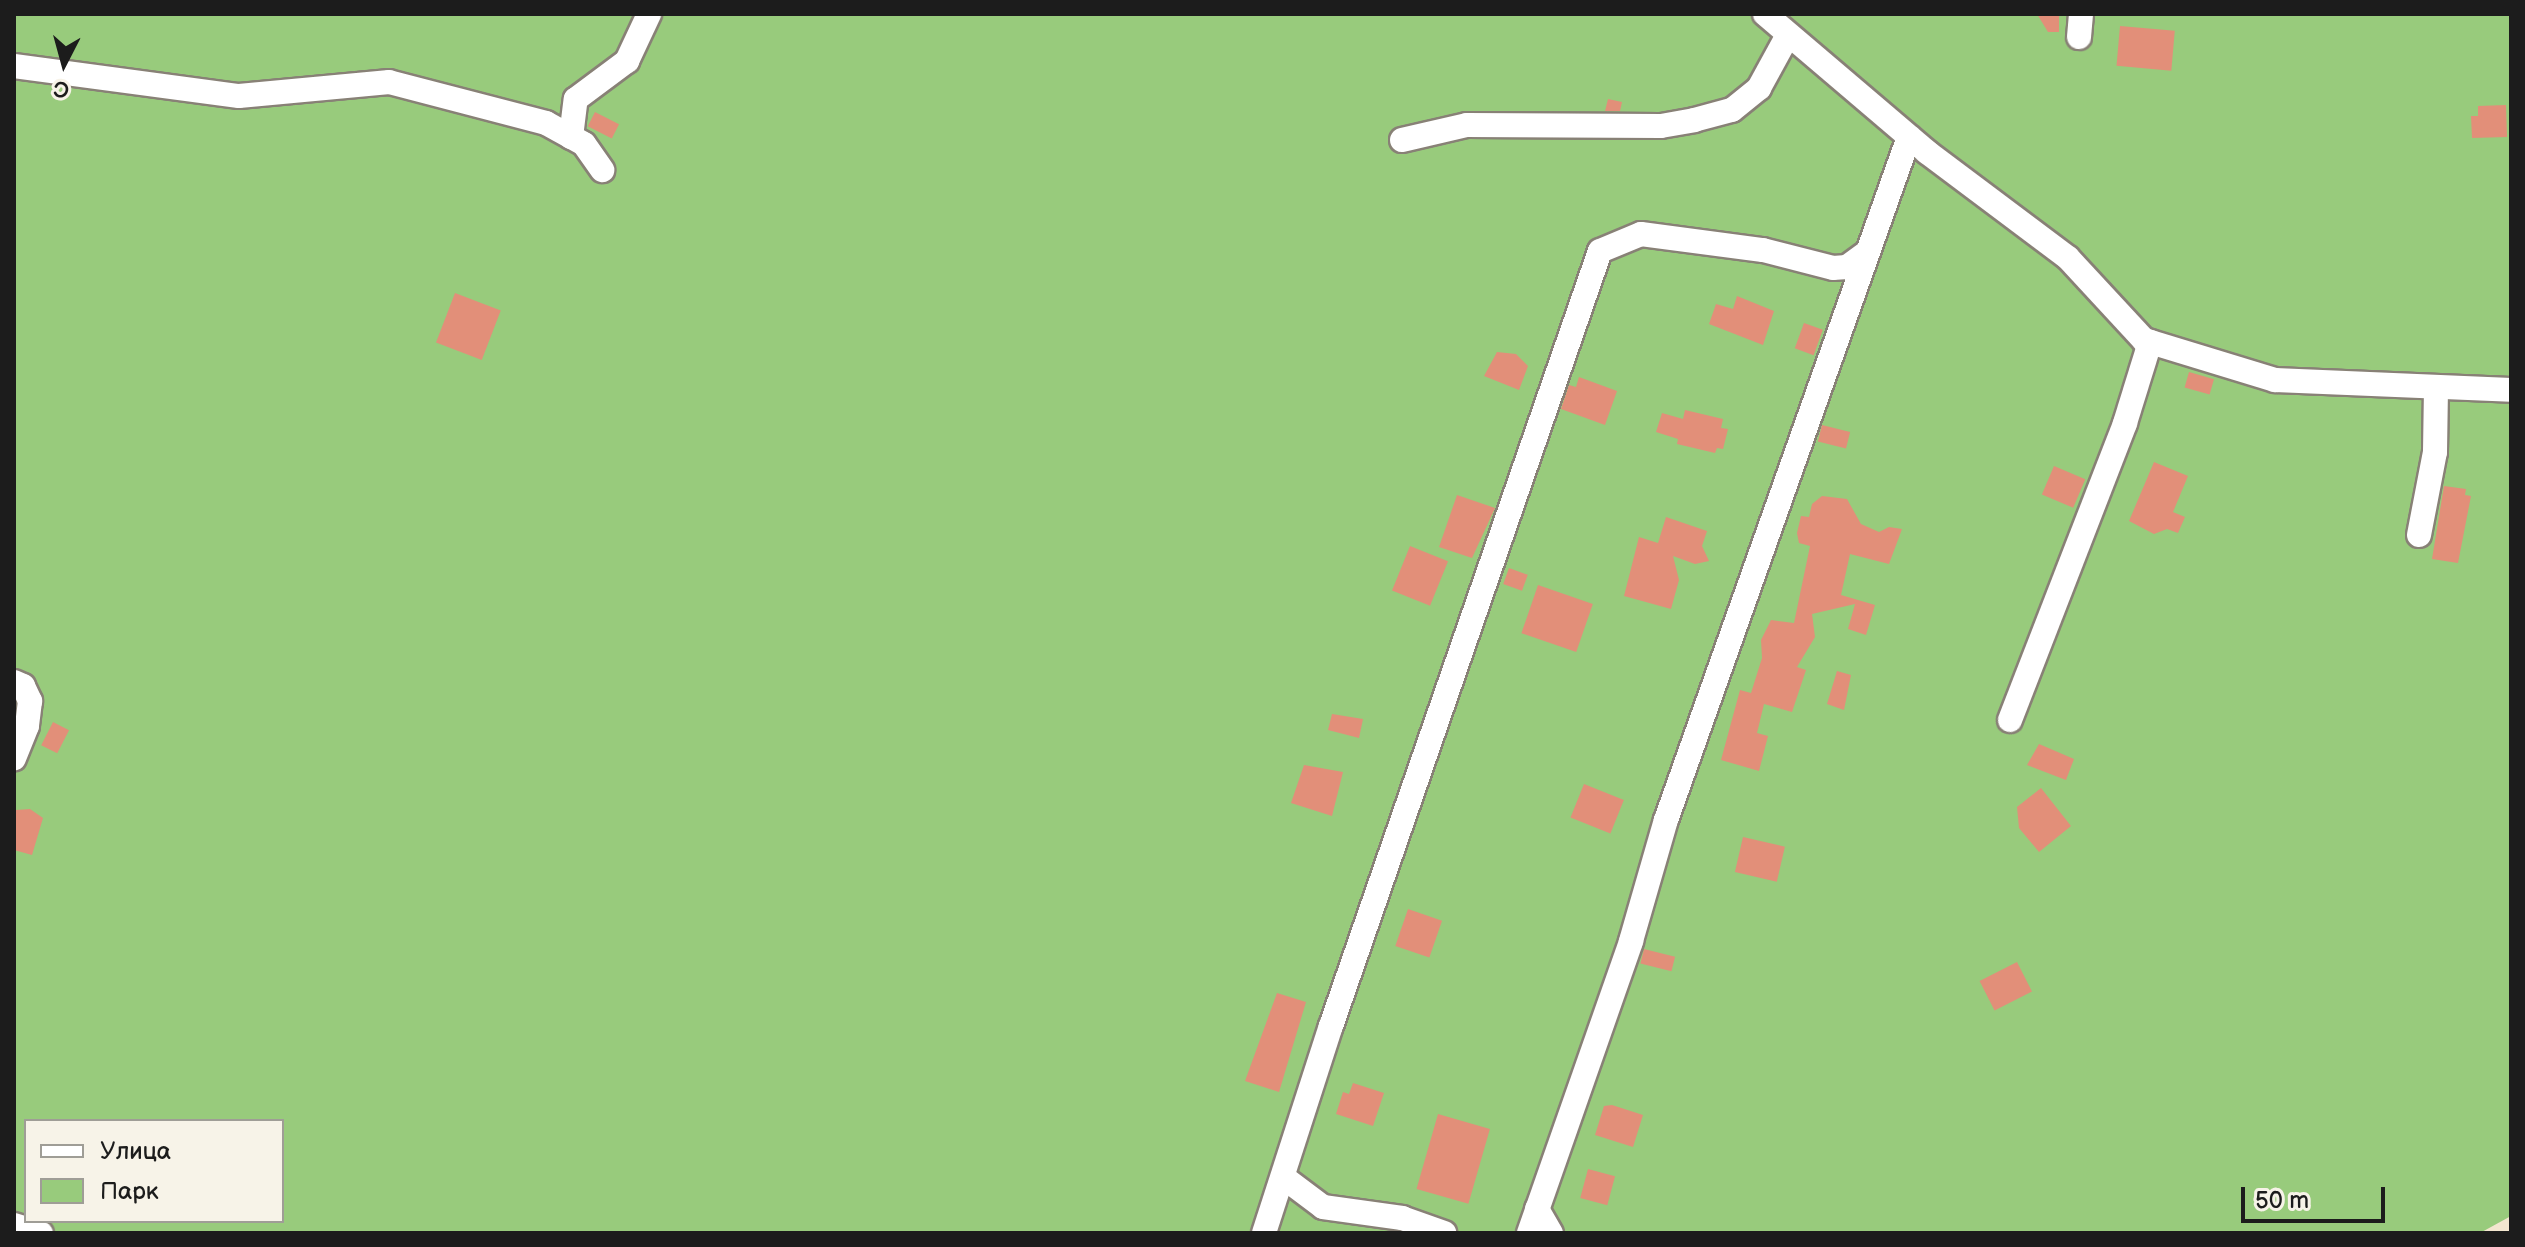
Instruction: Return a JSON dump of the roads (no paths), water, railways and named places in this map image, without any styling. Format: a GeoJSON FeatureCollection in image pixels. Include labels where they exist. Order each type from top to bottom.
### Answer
{"type":"FeatureCollection","features":[{"type":"Feature","properties":{"kind":"street"},"geometry":{"type":"LineString","coordinates":[[571,137],[576,99],[627,61],[649,14]]}},
{"type":"Feature","properties":{"kind":"street"},"geometry":{"type":"LineString","coordinates":[[1765,14],[1909,137],[2068,258],[2128,326],[2150,342],[2275,380],[2511,390]]}},
{"type":"Feature","properties":{"kind":"street"},"geometry":{"type":"LineString","coordinates":[[1402,140],[1467,125],[1661,126],[1732,110],[1759,88],[1788,35]]}},
{"type":"Feature","properties":{"kind":"street"},"geometry":{"type":"LineString","coordinates":[[14,66],[239,96],[389,82],[502,109],[571,137],[584,144],[602,170]]}},
{"type":"Feature","properties":{"kind":"street"},"geometry":{"type":"LineString","coordinates":[[1529,1233],[1631,941],[1666,820],[1909,137]]}},
{"type":"Feature","properties":{"kind":"street"},"geometry":{"type":"LineString","coordinates":[[1264,1233],[1600,251],[1641,234],[1763,250],[1833,268],[1847,267],[1865,254]]}},
{"type":"Feature","properties":{"kind":"street"},"geometry":{"type":"LineString","coordinates":[[2010,720],[2125,423],[2150,342]]}},
{"type":"Feature","properties":{"kind":"street"},"geometry":{"type":"LineString","coordinates":[[2419,535],[2435,452],[2436,388]]}},
{"type":"Feature","properties":{"kind":"street"},"geometry":{"type":"LineString","coordinates":[[14,682],[23,686],[30,701],[27,726],[14,759]]}},
{"type":"Feature","properties":{"kind":"street"},"geometry":{"type":"LineString","coordinates":[[1283,1177],[1323,1207],[1402,1218],[1444,1233]]}},
{"type":"Feature","properties":{"kind":"street"},"geometry":{"type":"LineString","coordinates":[[1537,1209],[1551,1233]]}},
{"type":"Feature","properties":{"kind":"street"},"geometry":{"type":"LineString","coordinates":[[14,1225],[41,1233]]}}]}
